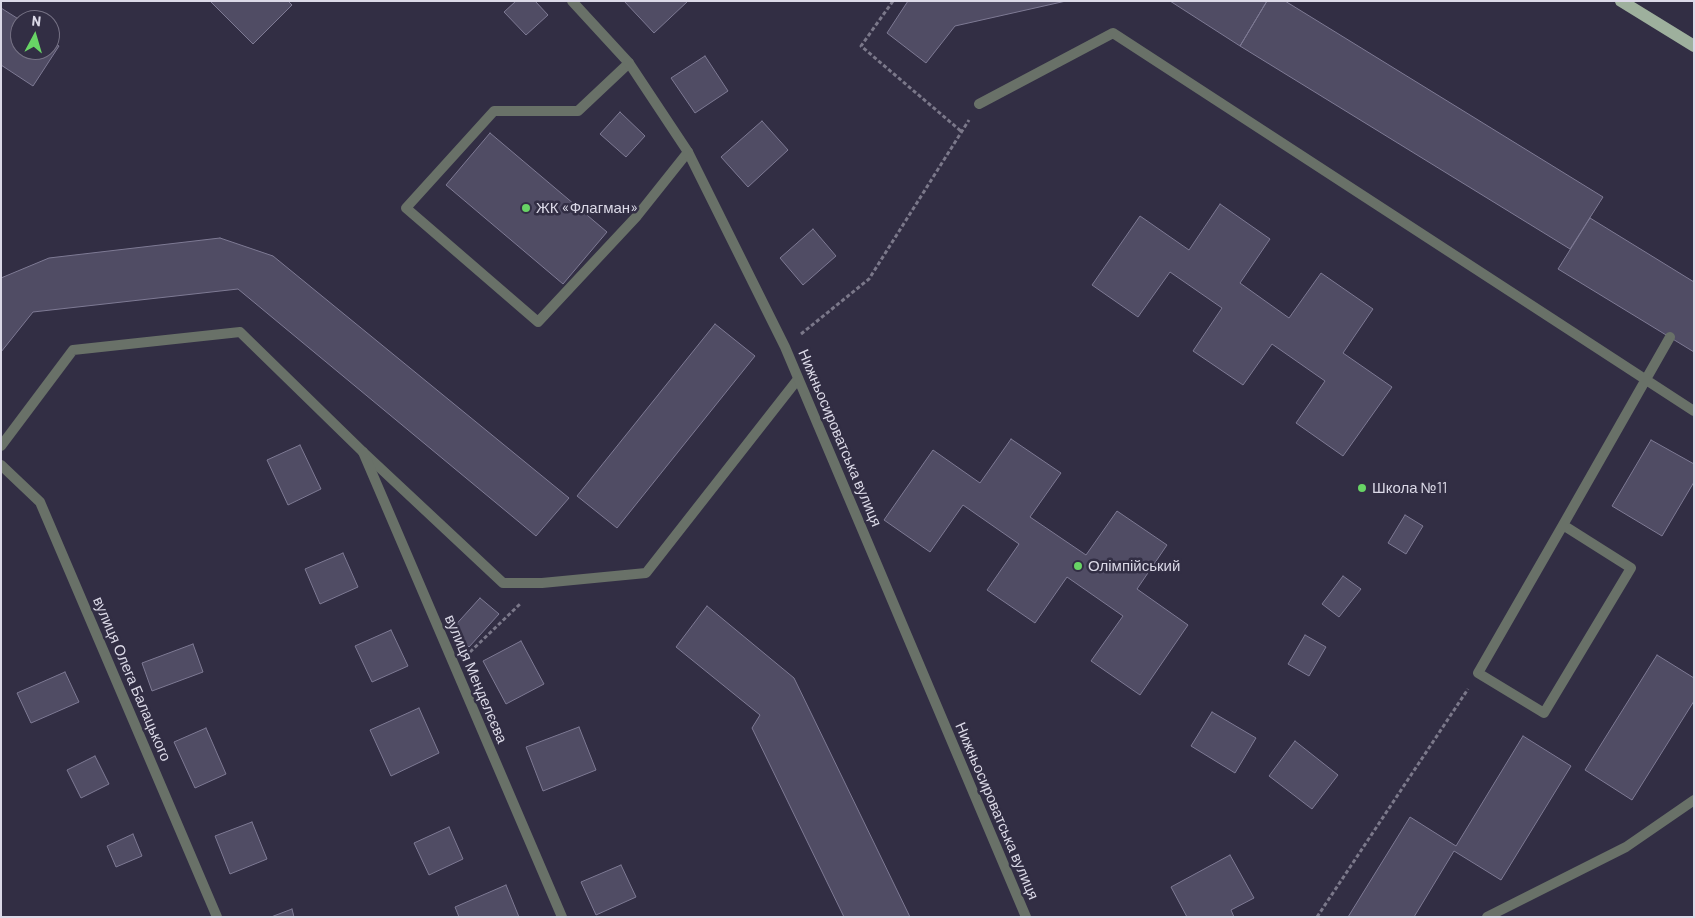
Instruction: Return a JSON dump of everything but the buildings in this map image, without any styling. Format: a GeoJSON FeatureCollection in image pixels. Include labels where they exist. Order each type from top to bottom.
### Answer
{"type":"FeatureCollection","features":[{"type":"Feature","properties":{"kind":"main road"},"geometry":{"type":"LineString","coordinates":[[1621,1],[1694,46]]}},
{"type":"Feature","properties":{"kind":"street","name":"Нижньосироватська вулиця"},"geometry":{"type":"LineString","coordinates":[[572,1],[629,63],[688,152],[785,347],[1026,917]]}},
{"type":"Feature","properties":{"kind":"street"},"geometry":{"type":"LineString","coordinates":[[979,104],[1113,33],[1645,381],[1694,411]]}},
{"type":"Feature","properties":{"kind":"street"},"geometry":{"type":"LineString","coordinates":[[629,63],[578,112],[494,111],[406,208],[538,322],[637,216],[688,152]]}},
{"type":"Feature","properties":{"kind":"street"},"geometry":{"type":"LineString","coordinates":[[1,446],[73,350],[240,332],[363,452],[503,583],[542,583],[646,573],[798,379]]}},
{"type":"Feature","properties":{"kind":"street"},"geometry":{"type":"LineString","coordinates":[[1563,525],[1632,568],[1544,713],[1478,673],[1670,338]]}},
{"type":"Feature","properties":{"kind":"street","name":"вулиця Менделєєва"},"geometry":{"type":"LineString","coordinates":[[363,452],[562,917]]}},
{"type":"Feature","properties":{"kind":"street","name":"вулиця Олега Балацького"},"geometry":{"type":"LineString","coordinates":[[1,465],[40,502],[217,917]]}},
{"type":"Feature","properties":{"kind":"street"},"geometry":{"type":"LineString","coordinates":[[1488,917],[1626,847],[1694,800]]}},
{"type":"Feature","properties":{"kind":"path"},"geometry":{"type":"LineString","coordinates":[[893,1],[861,46],[962,132]]}},
{"type":"Feature","properties":{"kind":"path"},"geometry":{"type":"LineString","coordinates":[[785,347],[869,279],[979,104]]}},
{"type":"Feature","properties":{"kind":"path"},"geometry":{"type":"LineString","coordinates":[[454,667],[542,583]]}},
{"type":"Feature","properties":{"kind":"path"},"geometry":{"type":"LineString","coordinates":[[1316,917],[1478,673]]}},
{"type":"Feature","properties":{"kind":"place","name":"ЖК «Флагман»"},"geometry":{"type":"Point","coordinates":[526,208]}},
{"type":"Feature","properties":{"kind":"place","name":"Школа №11"},"geometry":{"type":"Point","coordinates":[1362,488]}},
{"type":"Feature","properties":{"kind":"place","name":"Олімпійський"},"geometry":{"type":"Point","coordinates":[1078,566]}}]}
